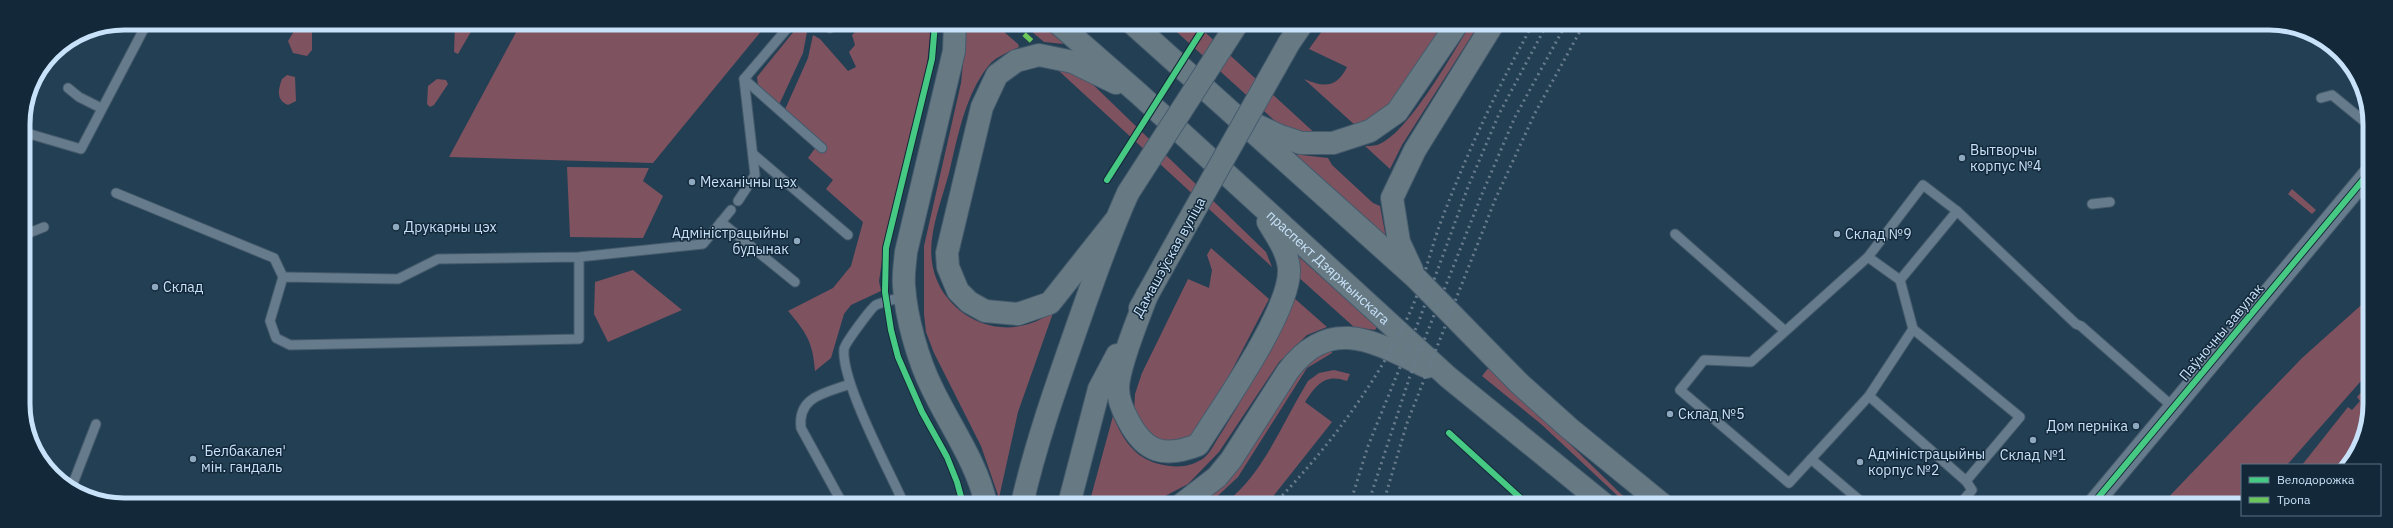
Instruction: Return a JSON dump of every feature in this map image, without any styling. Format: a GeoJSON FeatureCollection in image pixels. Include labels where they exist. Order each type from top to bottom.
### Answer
{"type":"FeatureCollection","features":[{"type":"Feature","properties":{"kind":"main road"},"geometry":{"type":"LineString","coordinates":[[955,30],[954,51],[906,252],[904,284],[905,297],[915,339],[931,387],[968,458],[984,498]]}},
{"type":"Feature","properties":{"kind":"main road","name":"праспект Дзяржынскага"},"geometry":{"type":"LineString","coordinates":[[1065,30],[1139,94],[1448,377],[1597,498]]}},
{"type":"Feature","properties":{"kind":"main road"},"geometry":{"type":"LineString","coordinates":[[1140,30],[1229,112],[1416,278],[1520,384],[1569,428],[1655,498]]}},
{"type":"Feature","properties":{"kind":"main road"},"geometry":{"type":"LineString","coordinates":[[1023,498],[1034,454],[1115,221],[1128,193],[1233,30]]}},
{"type":"Feature","properties":{"kind":"main road","name":"Дамашэўская вуліца"},"geometry":{"type":"LineString","coordinates":[[1071,498],[1100,389],[1147,295],[1289,43],[1298,30]]}},
{"type":"Feature","properties":{"kind":"main road"},"geometry":{"type":"LineString","coordinates":[[1229,112],[1280,136],[1301,143],[1333,143],[1370,130],[1398,112],[1453,30]]}},
{"type":"Feature","properties":{"kind":"main road"},"geometry":{"type":"LineString","coordinates":[[1416,278],[1398,242],[1392,198],[1415,150],[1489,30]]}},
{"type":"Feature","properties":{"kind":"main road"},"geometry":{"type":"LineString","coordinates":[[1115,221],[1050,302],[1018,314],[986,311],[969,302],[958,291],[948,267],[947,253],[950,238],[982,107],[997,75],[1016,61],[1038,55],[1054,57],[1073,62],[1139,94]]}},
{"type":"Feature","properties":{"kind":"main road"},"geometry":{"type":"LineString","coordinates":[[1147,295],[1125,360],[1118,388],[1122,408],[1137,436],[1148,446],[1165,452],[1182,451],[1198,445],[1264,339],[1279,310],[1288,281],[1289,268],[1277,237],[1248,195]]}},
{"type":"Feature","properties":{"kind":"main road"},"geometry":{"type":"LineString","coordinates":[[1190,498],[1217,477],[1231,460],[1296,361],[1321,344],[1336,338],[1374,342],[1448,377]]}},
{"type":"Feature","properties":{"kind":"street","name":"Паўночны завулак"},"geometry":{"type":"LineString","coordinates":[[2098,498],[2363,180]]}},
{"type":"Feature","properties":{"kind":"lane"},"geometry":{"type":"LineString","coordinates":[[30,134],[81,149],[142,30]]}},
{"type":"Feature","properties":{"kind":"lane"},"geometry":{"type":"LineString","coordinates":[[738,201],[755,175],[744,80],[786,30]]}},
{"type":"Feature","properties":{"kind":"lane"},"geometry":{"type":"LineString","coordinates":[[744,80],[822,148]]}},
{"type":"Feature","properties":{"kind":"lane"},"geometry":{"type":"LineString","coordinates":[[68,88],[78,97],[101,108]]}},
{"type":"Feature","properties":{"kind":"lane"},"geometry":{"type":"LineString","coordinates":[[2321,98],[2332,95],[2363,119]]}},
{"type":"Feature","properties":{"kind":"lane"},"geometry":{"type":"LineString","coordinates":[[753,154],[848,235]]}},
{"type":"Feature","properties":{"kind":"lane"},"geometry":{"type":"LineString","coordinates":[[1913,329],[1869,396],[1789,483],[1680,390],[1704,360],[1752,362],[1868,257],[1923,185],[1957,211],[2055,302],[2072,320],[2081,326],[2173,407]]}},
{"type":"Feature","properties":{"kind":"lane"},"geometry":{"type":"LineString","coordinates":[[116,193],[274,258],[283,277],[270,321],[276,338],[290,345],[579,339],[579,257]]}},
{"type":"Feature","properties":{"kind":"lane"},"geometry":{"type":"LineString","coordinates":[[2092,204],[2110,202]]}},
{"type":"Feature","properties":{"kind":"lane"},"geometry":{"type":"LineString","coordinates":[[283,277],[398,279],[438,259],[579,257],[703,244],[731,210]]}},
{"type":"Feature","properties":{"kind":"lane"},"geometry":{"type":"LineString","coordinates":[[1900,280],[1957,211]]}},
{"type":"Feature","properties":{"kind":"lane"},"geometry":{"type":"LineString","coordinates":[[721,222],[795,282]]}},
{"type":"Feature","properties":{"kind":"lane"},"geometry":{"type":"LineString","coordinates":[[30,231],[44,227]]}},
{"type":"Feature","properties":{"kind":"lane"},"geometry":{"type":"LineString","coordinates":[[1675,234],[1785,332]]}},
{"type":"Feature","properties":{"kind":"lane"},"geometry":{"type":"LineString","coordinates":[[1868,257],[1900,280],[1913,329],[2020,417],[1966,481]]}},
{"type":"Feature","properties":{"kind":"lane"},"geometry":{"type":"LineString","coordinates":[[901,498],[850,384],[844,348],[855,329],[864,322],[875,306],[905,297]]}},
{"type":"Feature","properties":{"kind":"lane"},"geometry":{"type":"LineString","coordinates":[[839,498],[802,428],[800,419],[806,404],[813,399],[850,384]]}},
{"type":"Feature","properties":{"kind":"lane"},"geometry":{"type":"LineString","coordinates":[[1869,396],[1966,481],[1972,490],[1965,498]]}},
{"type":"Feature","properties":{"kind":"lane"},"geometry":{"type":"LineString","coordinates":[[73,483],[96,424]]}},
{"type":"Feature","properties":{"kind":"lane"},"geometry":{"type":"LineString","coordinates":[[1811,458],[1857,498]]}},
{"type":"Feature","properties":{"kind":"shaded area"},"geometry":{"type":"Polygon","coordinates":[[[295,30],[310,30],[312,32],[312,50],[307,56],[293,53],[288,41],[295,30]]]}},
{"type":"Feature","properties":{"kind":"shaded area"},"geometry":{"type":"Polygon","coordinates":[[[455,30],[472,30],[458,54],[454,52],[455,30]]]}},
{"type":"Feature","properties":{"kind":"shaded area"},"geometry":{"type":"Polygon","coordinates":[[[517,30],[762,30],[653,163],[449,157],[517,30]]]}},
{"type":"Feature","properties":{"kind":"shaded area"},"geometry":{"type":"Polygon","coordinates":[[[795,30],[804,30],[807,32],[803,53],[777,109],[758,85],[757,77],[795,30]]]}},
{"type":"Feature","properties":{"kind":"shaded area"},"geometry":{"type":"Polygon","coordinates":[[[857,30],[930,30],[930,35],[927,66],[885,241],[879,281],[881,291],[851,305],[844,314],[831,358],[815,371],[808,338],[800,325],[788,311],[833,288],[851,266],[863,222],[826,189],[833,180],[808,158],[816,147],[783,114],[808,58],[813,35],[820,39],[848,71],[856,67],[849,52],[855,45],[852,35],[857,30]]]}},
{"type":"Feature","properties":{"kind":"shaded area"},"geometry":{"type":"Polygon","coordinates":[[[966,30],[1002,30],[1018,44],[1019,47],[1000,56],[984,71],[966,107],[935,220],[931,245],[933,268],[938,282],[945,295],[955,307],[967,316],[980,322],[995,326],[1010,327],[1029,324],[1053,313],[1018,412],[999,498],[981,446],[934,353],[926,332],[924,314],[924,246],[961,83],[966,30]]]}},
{"type":"Feature","properties":{"kind":"shaded area"},"geometry":{"type":"Polygon","coordinates":[[[1030,30],[1048,30],[1064,44],[1044,42],[1030,30]]]}},
{"type":"Feature","properties":{"kind":"shaded area"},"geometry":{"type":"Polygon","coordinates":[[[1175,30],[1203,30],[1319,137],[1285,130],[1175,30]]]}},
{"type":"Feature","properties":{"kind":"shaded area"},"geometry":{"type":"Polygon","coordinates":[[[1323,30],[1442,30],[1391,107],[1356,126],[1304,79],[1323,85],[1334,83],[1343,74],[1347,67],[1309,49],[1323,30]]]}},
{"type":"Feature","properties":{"kind":"shaded area"},"geometry":{"type":"Polygon","coordinates":[[[1467,30],[1475,30],[1402,145],[1390,169],[1365,146],[1377,145],[1389,138],[1402,126],[1441,72],[1467,30]]]}},
{"type":"Feature","properties":{"kind":"shaded area"},"geometry":{"type":"Polygon","coordinates":[[[1047,60],[1082,74],[1266,252],[1272,267],[1047,60]]]}},
{"type":"Feature","properties":{"kind":"shaded area"},"geometry":{"type":"Polygon","coordinates":[[[287,75],[295,77],[296,101],[288,105],[281,100],[279,94],[282,79],[287,75]]]}},
{"type":"Feature","properties":{"kind":"shaded area"},"geometry":{"type":"Polygon","coordinates":[[[437,79],[446,80],[448,84],[434,105],[430,107],[427,104],[428,86],[437,79]]]}},
{"type":"Feature","properties":{"kind":"shaded area"},"geometry":{"type":"Polygon","coordinates":[[[1293,154],[1328,158],[1332,165],[1373,203],[1380,206],[1386,238],[1293,154]]]}},
{"type":"Feature","properties":{"kind":"shaded area"},"geometry":{"type":"Polygon","coordinates":[[[567,167],[649,168],[643,181],[663,196],[643,238],[570,237],[567,167]]]}},
{"type":"Feature","properties":{"kind":"shaded area"},"geometry":{"type":"Polygon","coordinates":[[[2292,189],[2316,210],[2312,214],[2288,194],[2292,189]]]}},
{"type":"Feature","properties":{"kind":"shaded area"},"geometry":{"type":"Polygon","coordinates":[[[1211,248],[1269,299],[1220,393],[1194,437],[1173,444],[1151,437],[1134,413],[1135,394],[1142,373],[1188,279],[1209,288],[1212,270],[1207,255],[1211,248]]]}},
{"type":"Feature","properties":{"kind":"shaded area"},"geometry":{"type":"Polygon","coordinates":[[[1290,249],[1377,327],[1375,330],[1354,327],[1296,275],[1290,249]]]}},
{"type":"Feature","properties":{"kind":"shaded area"},"geometry":{"type":"Polygon","coordinates":[[[633,270],[682,310],[608,342],[594,314],[595,282],[633,270]]]}},
{"type":"Feature","properties":{"kind":"shaded area"},"geometry":{"type":"Polygon","coordinates":[[[1294,298],[1327,327],[1307,335],[1279,362],[1219,452],[1188,484],[1161,498],[1091,498],[1113,416],[1120,432],[1130,446],[1143,457],[1159,464],[1177,466],[1189,465],[1200,461],[1212,449],[1260,366],[1294,298]]]}},
{"type":"Feature","properties":{"kind":"shaded area"},"geometry":{"type":"Polygon","coordinates":[[[2363,303],[2363,379],[2288,464],[2241,464],[2241,498],[2168,498],[2302,358],[2363,303]]]}},
{"type":"Feature","properties":{"kind":"shaded area"},"geometry":{"type":"Polygon","coordinates":[[[1331,346],[1332,353],[1307,368],[1238,477],[1215,498],[1200,498],[1288,381],[1331,346]]]}},
{"type":"Feature","properties":{"kind":"shaded area"},"geometry":{"type":"Polygon","coordinates":[[[1490,366],[1626,498],[1620,498],[1541,424],[1482,376],[1490,366]]]}},
{"type":"Feature","properties":{"kind":"shaded area"},"geometry":{"type":"Polygon","coordinates":[[[1334,370],[1350,374],[1347,381],[1333,379],[1322,382],[1313,390],[1305,402],[1332,422],[1272,498],[1231,498],[1250,478],[1261,463],[1308,381],[1319,373],[1334,370]]]}},
{"type":"Feature","properties":{"kind":"shaded area"},"geometry":{"type":"Polygon","coordinates":[[[2363,390],[2361,423],[2356,440],[2342,464],[2303,464],[2348,407],[2352,410],[2360,401],[2357,397],[2363,390]]]}},
{"type":"Feature","properties":{"kind":"railway"},"geometry":{"type":"LineString","coordinates":[[1280,498],[1313,461],[1351,413],[1384,362],[1398,336],[1415,300],[1440,224],[1471,147],[1530,30]]}},
{"type":"Feature","properties":{"kind":"railway"},"geometry":{"type":"LineString","coordinates":[[1352,498],[1368,446],[1420,318],[1468,187],[1499,114],[1544,30]]}},
{"type":"Feature","properties":{"kind":"railway"},"geometry":{"type":"LineString","coordinates":[[1370,498],[1410,376],[1482,194],[1515,117],[1563,30]]}},
{"type":"Feature","properties":{"kind":"railway"},"geometry":{"type":"LineString","coordinates":[[1385,498],[1407,423],[1495,200],[1535,113],[1581,30]]}},
{"type":"Feature","properties":{"kind":"marked path"},"geometry":{"type":"LineString","coordinates":[[1020,30],[1035,44]]}},
{"type":"Feature","properties":{"kind":"cycle path"},"geometry":{"type":"LineString","coordinates":[[934,30],[932,59],[886,248],[885,292],[891,330],[898,357],[922,412],[947,457],[961,498]]}},
{"type":"Feature","properties":{"kind":"cycle path"},"geometry":{"type":"LineString","coordinates":[[1107,180],[1202,30]]}},
{"type":"Feature","properties":{"kind":"cycle path"},"geometry":{"type":"LineString","coordinates":[[2098,498],[2363,180]]}},
{"type":"Feature","properties":{"kind":"cycle path"},"geometry":{"type":"LineString","coordinates":[[1449,433],[1520,498]]}},
{"type":"Feature","properties":{"kind":"place","name":"Вытворчы корпус №4"},"geometry":{"type":"Point","coordinates":[1962,158]}},
{"type":"Feature","properties":{"kind":"place","name":"Механічны цэх"},"geometry":{"type":"Point","coordinates":[692,182]}},
{"type":"Feature","properties":{"kind":"place","name":"Друкарны цэх"},"geometry":{"type":"Point","coordinates":[396,227]}},
{"type":"Feature","properties":{"kind":"place","name":"Склад №9"},"geometry":{"type":"Point","coordinates":[1837,234]}},
{"type":"Feature","properties":{"kind":"place","name":"Адміністрацыйны будынак"},"geometry":{"type":"Point","coordinates":[797,241]}},
{"type":"Feature","properties":{"kind":"place","name":"Склад"},"geometry":{"type":"Point","coordinates":[155,287]}},
{"type":"Feature","properties":{"kind":"place","name":"Склад №5"},"geometry":{"type":"Point","coordinates":[1670,414]}},
{"type":"Feature","properties":{"kind":"place","name":"Дом перніка"},"geometry":{"type":"Point","coordinates":[2136,426]}},
{"type":"Feature","properties":{"kind":"place","name":"Склад №1"},"geometry":{"type":"Point","coordinates":[2033,440]}},
{"type":"Feature","properties":{"kind":"place","name":"'Белбакалея' мін. гандаль"},"geometry":{"type":"Point","coordinates":[193,459]}},
{"type":"Feature","properties":{"kind":"place","name":"Адміністрацыйны корпус №2"},"geometry":{"type":"Point","coordinates":[1860,462]}}]}
